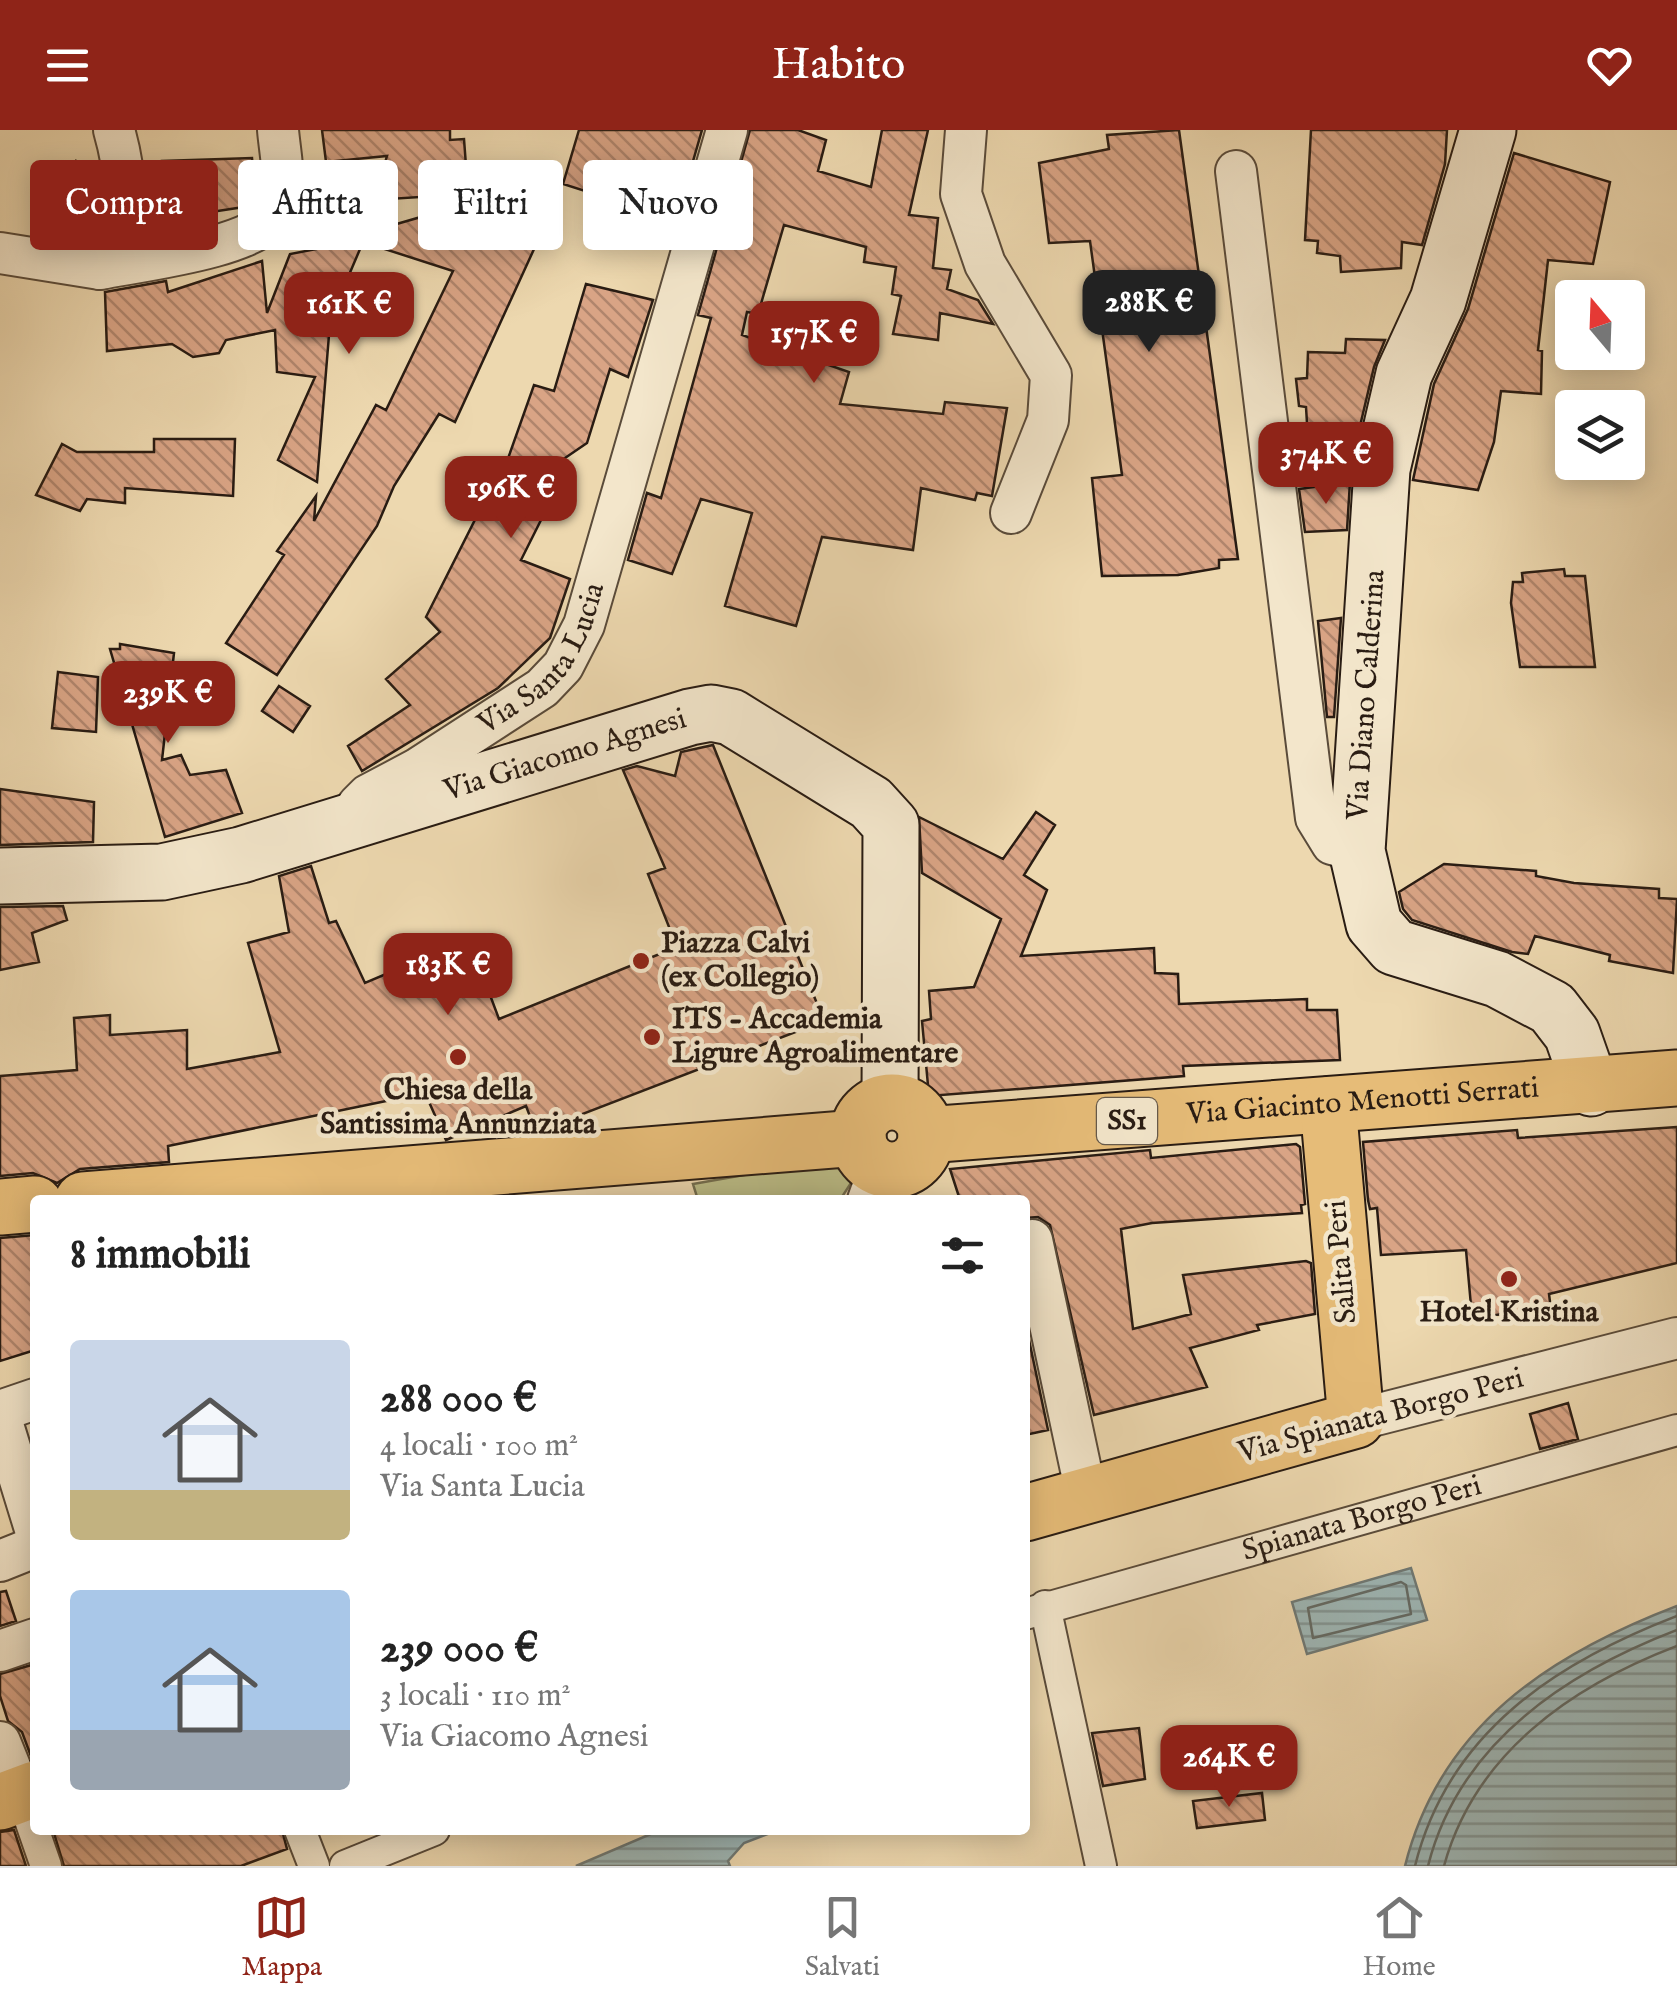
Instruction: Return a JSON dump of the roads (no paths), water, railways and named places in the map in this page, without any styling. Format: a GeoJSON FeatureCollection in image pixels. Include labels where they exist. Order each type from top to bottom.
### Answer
{"type":"FeatureCollection","features":[{"type":"Feature","properties":{"kind":"main road","name":"Via Diano Calderina"},"geometry":{"type":"LineString","coordinates":[[1488,130],[1438,300],[1404,374],[1382,469],[1357,851],[1374,924],[1394,948],[1497,979],[1552,1008],[1572,1034],[1591,1088]]}},
{"type":"Feature","properties":{"kind":"main road","name":"Via Giacomo Agnesi"},"geometry":{"type":"LineString","coordinates":[[0,876],[162,872],[241,855],[690,718],[710,713],[731,717],[871,803],[891,826],[884,1148]]}},
{"type":"Feature","properties":{"kind":"main road","name":"Via Giacinto Menotti Serrati"},"geometry":{"type":"LineString","coordinates":[[884,1148],[1328,1105],[1591,1088],[1677,1078]]}},
{"type":"Feature","properties":{"kind":"main road","name":"Salita Peri"},"geometry":{"type":"LineString","coordinates":[[1328,1105],[1356,1420]]}},
{"type":"Feature","properties":{"kind":"main road","name":"SS1"},"geometry":{"type":"LineString","coordinates":[[145,1195],[762,1145],[884,1148]]}},
{"type":"Feature","properties":{"kind":"main road"},"geometry":{"type":"LineString","coordinates":[[0,1207],[30,1204]]}},
{"type":"Feature","properties":{"kind":"main road","name":"Via Spianata Borgo Peri"},"geometry":{"type":"LineString","coordinates":[[1030,1512],[1356,1420]]}},
{"type":"Feature","properties":{"kind":"street"},"geometry":{"type":"LineString","coordinates":[[107,252],[126,200],[125,168],[114,130]]}},
{"type":"Feature","properties":{"kind":"street"},"geometry":{"type":"LineString","coordinates":[[0,253],[206,248],[258,230],[275,216],[282,194],[278,130]]}},
{"type":"Feature","properties":{"kind":"street","name":"Via Santa Lucia"},"geometry":{"type":"LineString","coordinates":[[342,822],[368,794],[417,769],[542,688],[563,666],[584,625],[726,130]]}},
{"type":"Feature","properties":{"kind":"street"},"geometry":{"type":"LineString","coordinates":[[966,130],[961,194],[984,264],[1052,375],[1048,420],[1010,513]]}},
{"type":"Feature","properties":{"kind":"street"},"geometry":{"type":"LineString","coordinates":[[1236,171],[1316,818],[1332,844],[1357,851]]}},
{"type":"Feature","properties":{"kind":"street"},"geometry":{"type":"LineString","coordinates":[[1032,1240],[1087,1498]]}},
{"type":"Feature","properties":{"kind":"street","name":"Via Spianata Borgo Peri"},"geometry":{"type":"LineString","coordinates":[[1356,1420],[1677,1338]]}},
{"type":"Feature","properties":{"kind":"street"},"geometry":{"type":"LineString","coordinates":[[30,1401],[0,1413],[30,1512]]}},
{"type":"Feature","properties":{"kind":"street","name":"Spianata Borgo Peri"},"geometry":{"type":"LineString","coordinates":[[1035,1610],[1677,1430]]}},
{"type":"Feature","properties":{"kind":"street"},"geometry":{"type":"LineString","coordinates":[[0,1561],[30,1549]]}},
{"type":"Feature","properties":{"kind":"street"},"geometry":{"type":"LineString","coordinates":[[1035,1610],[1101,1866]]}},
{"type":"Feature","properties":{"kind":"street"},"geometry":{"type":"LineString","coordinates":[[0,1651],[30,1641]]}},
{"type":"Feature","properties":{"kind":"street"},"geometry":{"type":"LineString","coordinates":[[0,1742],[30,1824]]}},
{"type":"Feature","properties":{"kind":"street"},"geometry":{"type":"LineString","coordinates":[[34,1835],[46,1866]]}},
{"type":"Feature","properties":{"kind":"street"},"geometry":{"type":"LineString","coordinates":[[302,1835],[314,1866]]}},
{"type":"Feature","properties":{"kind":"street"},"geometry":{"type":"LineString","coordinates":[[344,1866],[422,1835]]}},
{"type":"Feature","properties":{"kind":"water"},"geometry":{"type":"Polygon","coordinates":[[[1411,1568],[1427,1620],[1307,1654],[1292,1602],[1411,1568]]]}},
{"type":"Feature","properties":{"kind":"water"},"geometry":{"type":"Polygon","coordinates":[[[1677,1606],[1677,1866],[1405,1866],[1421,1817],[1444,1773],[1473,1735],[1506,1702],[1585,1648],[1677,1606]]]}},
{"type":"Feature","properties":{"kind":"water"},"geometry":{"type":"Polygon","coordinates":[[[648,1835],[765,1835],[744,1843],[728,1861],[730,1866],[576,1866],[648,1835]]]}},
{"type":"Feature","properties":{"kind":"place","name":"Piazza Calvi (ex Collegio)"},"geometry":{"type":"Point","coordinates":[641,961]}},
{"type":"Feature","properties":{"kind":"place","name":"ITS - Accademia Ligure Agroalimentare"},"geometry":{"type":"Point","coordinates":[652,1037]}},
{"type":"Feature","properties":{"kind":"place","name":"Chiesa della Santissima Annunziata"},"geometry":{"type":"Point","coordinates":[458,1057]}},
{"type":"Feature","properties":{"kind":"place","name":"Hotel Kristina"},"geometry":{"type":"Point","coordinates":[1509,1279]}}]}
